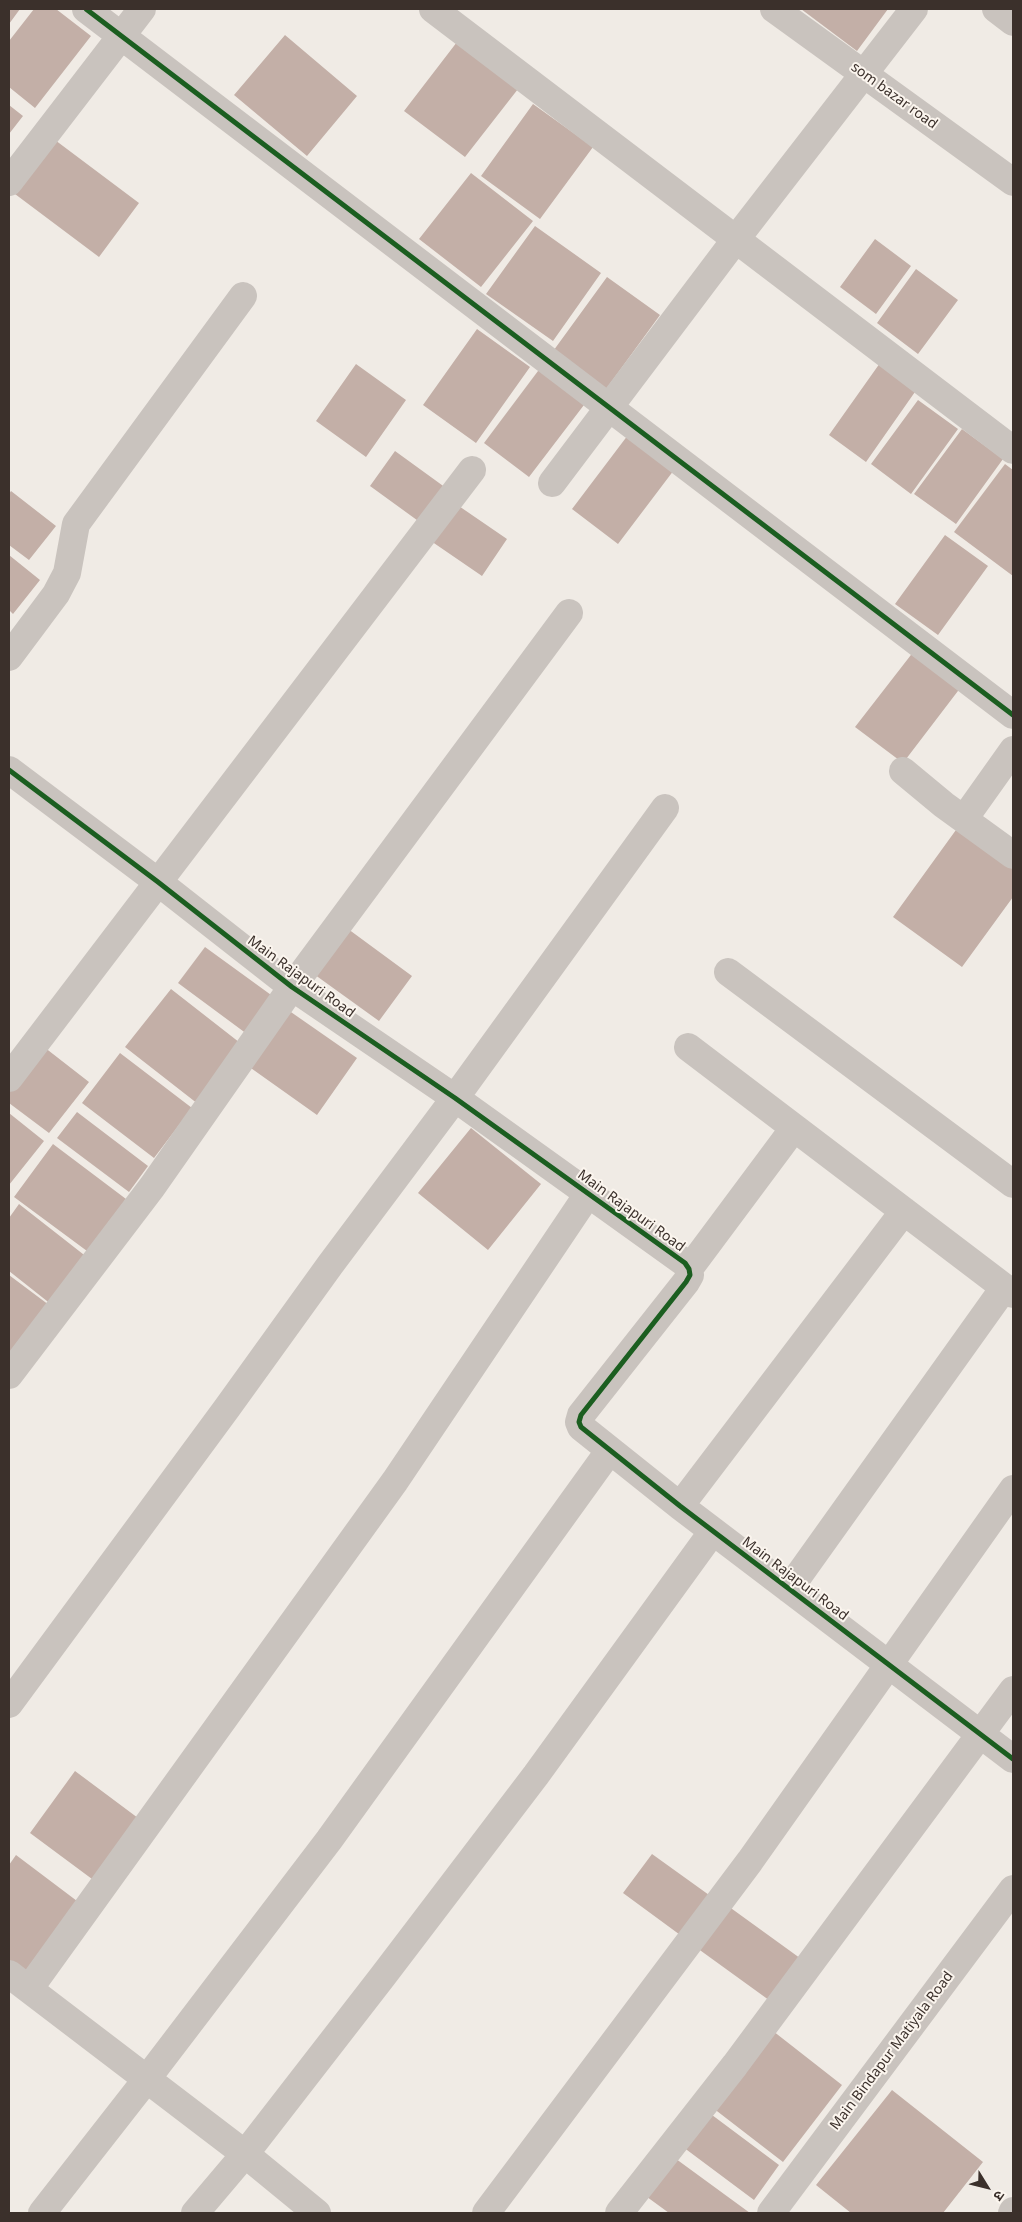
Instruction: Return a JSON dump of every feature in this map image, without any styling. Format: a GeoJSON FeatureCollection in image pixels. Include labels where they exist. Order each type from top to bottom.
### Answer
{"type":"FeatureCollection","features":[{"type":"Feature","properties":{"kind":"street"},"geometry":{"type":"LineString","coordinates":[[86,9],[1013,715]]}},
{"type":"Feature","properties":{"kind":"street"},"geometry":{"type":"LineString","coordinates":[[9,182],[142,9]]}},
{"type":"Feature","properties":{"kind":"street"},"geometry":{"type":"LineString","coordinates":[[434,9],[1013,450]]}},
{"type":"Feature","properties":{"kind":"street","name":"som bazar road"},"geometry":{"type":"LineString","coordinates":[[774,9],[1013,182]]}},
{"type":"Feature","properties":{"kind":"street"},"geometry":{"type":"LineString","coordinates":[[552,483],[736,239],[914,9]]}},
{"type":"Feature","properties":{"kind":"street"},"geometry":{"type":"LineString","coordinates":[[996,9],[1013,22]]}},
{"type":"Feature","properties":{"kind":"street"},"geometry":{"type":"LineString","coordinates":[[9,657],[56,594],[68,573],[76,524],[243,296]]}},
{"type":"Feature","properties":{"kind":"street"},"geometry":{"type":"LineString","coordinates":[[9,1078],[472,470]]}},
{"type":"Feature","properties":{"kind":"street"},"geometry":{"type":"LineString","coordinates":[[9,1375],[152,1187],[292,987],[569,613]]}},
{"type":"Feature","properties":{"kind":"street"},"geometry":{"type":"LineString","coordinates":[[964,819],[1013,750]]}},
{"type":"Feature","properties":{"kind":"street","name":"Main Rajapuri Road"},"geometry":{"type":"LineString","coordinates":[[9,770],[158,882],[292,987],[455,1098],[685,1263],[690,1275],[686,1282],[581,1415],[579,1422],[581,1427],[680,1506],[1013,1759]]}},
{"type":"Feature","properties":{"kind":"street"},"geometry":{"type":"LineString","coordinates":[[903,771],[1013,855]]}},
{"type":"Feature","properties":{"kind":"street"},"geometry":{"type":"LineString","coordinates":[[9,1704],[330,1265],[455,1098],[665,808]]}},
{"type":"Feature","properties":{"kind":"street"},"geometry":{"type":"LineString","coordinates":[[728,972],[1013,1184]]}},
{"type":"Feature","properties":{"kind":"street"},"geometry":{"type":"LineString","coordinates":[[688,1047],[1009,1291],[789,1589]]}},
{"type":"Feature","properties":{"kind":"street"},"geometry":{"type":"LineString","coordinates":[[689,1269],[794,1128]]}},
{"type":"Feature","properties":{"kind":"street"},"geometry":{"type":"LineString","coordinates":[[317,2213],[245,2154],[19,1981],[395,1481],[588,1194]]}},
{"type":"Feature","properties":{"kind":"street"},"geometry":{"type":"LineString","coordinates":[[680,1506],[904,1211]]}},
{"type":"Feature","properties":{"kind":"street"},"geometry":{"type":"LineString","coordinates":[[42,2213],[329,1840],[610,1450]]}},
{"type":"Feature","properties":{"kind":"street"},"geometry":{"type":"LineString","coordinates":[[486,2213],[750,1861],[1013,1489]]}},
{"type":"Feature","properties":{"kind":"street"},"geometry":{"type":"LineString","coordinates":[[195,2213],[245,2154],[395,1961],[536,1775],[713,1531]]}},
{"type":"Feature","properties":{"kind":"street"},"geometry":{"type":"LineString","coordinates":[[619,2213],[735,2065],[1013,1690]]}},
{"type":"Feature","properties":{"kind":"street","name":"Main Bindapur Matiyala Road"},"geometry":{"type":"LineString","coordinates":[[771,2213],[1013,1889]]}},
{"type":"Feature","properties":{"kind":"building"},"geometry":{"type":"Polygon","coordinates":[[[9,9],[20,9],[9,24],[9,9]]]}},
{"type":"Feature","properties":{"kind":"building"},"geometry":{"type":"Polygon","coordinates":[[[34,9],[56,9],[91,36],[35,108],[9,87],[9,41],[34,9]]]}},
{"type":"Feature","properties":{"kind":"building"},"geometry":{"type":"Polygon","coordinates":[[[801,9],[888,9],[857,51],[801,9]]]}},
{"type":"Feature","properties":{"kind":"building"},"geometry":{"type":"Polygon","coordinates":[[[285,35],[357,96],[307,156],[234,95],[285,35]]]}},
{"type":"Feature","properties":{"kind":"building"},"geometry":{"type":"Polygon","coordinates":[[[457,42],[518,89],[465,157],[404,111],[457,42]]]}},
{"type":"Feature","properties":{"kind":"building"},"geometry":{"type":"Polygon","coordinates":[[[533,104],[593,147],[540,219],[481,176],[533,104]]]}},
{"type":"Feature","properties":{"kind":"building"},"geometry":{"type":"Polygon","coordinates":[[[9,105],[23,116],[9,134],[9,105]]]}},
{"type":"Feature","properties":{"kind":"building"},"geometry":{"type":"Polygon","coordinates":[[[51,137],[139,203],[99,257],[11,191],[51,137]]]}},
{"type":"Feature","properties":{"kind":"building"},"geometry":{"type":"Polygon","coordinates":[[[471,173],[533,221],[481,287],[419,239],[471,173]]]}},
{"type":"Feature","properties":{"kind":"building"},"geometry":{"type":"Polygon","coordinates":[[[535,226],[601,273],[553,341],[486,294],[535,226]]]}},
{"type":"Feature","properties":{"kind":"building"},"geometry":{"type":"Polygon","coordinates":[[[875,239],[911,266],[876,314],[840,287],[875,239]]]}},
{"type":"Feature","properties":{"kind":"building"},"geometry":{"type":"Polygon","coordinates":[[[916,269],[958,300],[918,354],[877,323],[916,269]]]}},
{"type":"Feature","properties":{"kind":"building"},"geometry":{"type":"Polygon","coordinates":[[[607,277],[660,315],[604,392],[551,354],[607,277]]]}},
{"type":"Feature","properties":{"kind":"building"},"geometry":{"type":"Polygon","coordinates":[[[477,329],[530,367],[476,443],[423,405],[477,329]]]}},
{"type":"Feature","properties":{"kind":"building"},"geometry":{"type":"Polygon","coordinates":[[[880,363],[917,389],[866,462],[829,435],[880,363]]]}},
{"type":"Feature","properties":{"kind":"building"},"geometry":{"type":"Polygon","coordinates":[[[356,364],[406,400],[366,457],[316,421],[356,364]]]}},
{"type":"Feature","properties":{"kind":"building"},"geometry":{"type":"Polygon","coordinates":[[[541,367],[587,401],[529,477],[484,443],[541,367]]]}},
{"type":"Feature","properties":{"kind":"building"},"geometry":{"type":"Polygon","coordinates":[[[918,400],[958,429],[911,494],[871,464],[918,400]]]}},
{"type":"Feature","properties":{"kind":"building"},"geometry":{"type":"Polygon","coordinates":[[[962,429],[1003,459],[956,524],[914,494],[962,429]]]}},
{"type":"Feature","properties":{"kind":"building"},"geometry":{"type":"Polygon","coordinates":[[[628,435],[674,470],[618,544],[572,509],[628,435]]]}},
{"type":"Feature","properties":{"kind":"building"},"geometry":{"type":"Polygon","coordinates":[[[395,451],[446,488],[421,523],[370,486],[395,451]]]}},
{"type":"Feature","properties":{"kind":"building"},"geometry":{"type":"Polygon","coordinates":[[[1005,464],[1013,470],[1013,576],[954,532],[1005,464]]]}},
{"type":"Feature","properties":{"kind":"building"},"geometry":{"type":"Polygon","coordinates":[[[11,491],[56,526],[29,560],[9,545],[9,494],[11,491]]]}},
{"type":"Feature","properties":{"kind":"building"},"geometry":{"type":"Polygon","coordinates":[[[453,502],[507,539],[482,576],[428,539],[453,502]]]}},
{"type":"Feature","properties":{"kind":"building"},"geometry":{"type":"Polygon","coordinates":[[[945,535],[988,566],[938,635],[895,604],[945,535]]]}},
{"type":"Feature","properties":{"kind":"building"},"geometry":{"type":"Polygon","coordinates":[[[9,555],[40,580],[13,614],[9,610],[9,555]]]}},
{"type":"Feature","properties":{"kind":"building"},"geometry":{"type":"Polygon","coordinates":[[[914,651],[961,687],[903,763],[855,727],[914,651]]]}},
{"type":"Feature","properties":{"kind":"building"},"geometry":{"type":"Polygon","coordinates":[[[961,823],[1013,862],[1013,897],[962,967],[893,917],[961,823]]]}},
{"type":"Feature","properties":{"kind":"building"},"geometry":{"type":"Polygon","coordinates":[[[344,926],[412,976],[379,1021],[311,972],[344,926]]]}},
{"type":"Feature","properties":{"kind":"building"},"geometry":{"type":"Polygon","coordinates":[[[205,947],[278,1000],[251,1037],[178,983],[205,947]]]}},
{"type":"Feature","properties":{"kind":"building"},"geometry":{"type":"Polygon","coordinates":[[[171,989],[244,1046],[198,1104],[125,1047],[171,989]]]}},
{"type":"Feature","properties":{"kind":"building"},"geometry":{"type":"Polygon","coordinates":[[[288,1010],[357,1058],[317,1115],[248,1066],[288,1010]]]}},
{"type":"Feature","properties":{"kind":"building"},"geometry":{"type":"Polygon","coordinates":[[[44,1047],[89,1082],[49,1133],[9,1103],[9,1092],[44,1047]]]}},
{"type":"Feature","properties":{"kind":"building"},"geometry":{"type":"Polygon","coordinates":[[[120,1053],[192,1108],[154,1158],[82,1103],[120,1053]]]}},
{"type":"Feature","properties":{"kind":"building"},"geometry":{"type":"Polygon","coordinates":[[[77,1112],[148,1166],[129,1192],[57,1138],[77,1112]]]}},
{"type":"Feature","properties":{"kind":"building"},"geometry":{"type":"Polygon","coordinates":[[[9,1113],[44,1141],[9,1185],[9,1113]]]}},
{"type":"Feature","properties":{"kind":"building"},"geometry":{"type":"Polygon","coordinates":[[[471,1128],[541,1184],[488,1250],[418,1193],[471,1128]]]}},
{"type":"Feature","properties":{"kind":"building"},"geometry":{"type":"Polygon","coordinates":[[[53,1144],[126,1199],[87,1251],[14,1197],[53,1144]]]}},
{"type":"Feature","properties":{"kind":"building"},"geometry":{"type":"Polygon","coordinates":[[[19,1204],[88,1258],[52,1305],[9,1271],[9,1218],[19,1204]]]}},
{"type":"Feature","properties":{"kind":"building"},"geometry":{"type":"Polygon","coordinates":[[[9,1275],[49,1305],[9,1356],[9,1275]]]}},
{"type":"Feature","properties":{"kind":"building"},"geometry":{"type":"Polygon","coordinates":[[[75,1771],[138,1818],[92,1879],[30,1833],[75,1771]]]}},
{"type":"Feature","properties":{"kind":"building"},"geometry":{"type":"Polygon","coordinates":[[[652,1854],[716,1900],[687,1940],[623,1893],[652,1854]]]}},
{"type":"Feature","properties":{"kind":"building"},"geometry":{"type":"Polygon","coordinates":[[[16,1855],[77,1901],[24,1973],[9,1961],[9,1865],[16,1855]]]}},
{"type":"Feature","properties":{"kind":"building"},"geometry":{"type":"Polygon","coordinates":[[[728,1906],[804,1961],[773,2003],[697,1948],[728,1906]]]}},
{"type":"Feature","properties":{"kind":"building"},"geometry":{"type":"Polygon","coordinates":[[[773,2031],[842,2085],[783,2162],[713,2108],[773,2031]]]}},
{"type":"Feature","properties":{"kind":"building"},"geometry":{"type":"Polygon","coordinates":[[[892,2090],[983,2162],[943,2213],[851,2213],[816,2185],[892,2090]]]}},
{"type":"Feature","properties":{"kind":"building"},"geometry":{"type":"Polygon","coordinates":[[[708,2112],[779,2165],[754,2200],[683,2147],[708,2112]]]}},
{"type":"Feature","properties":{"kind":"building"},"geometry":{"type":"Polygon","coordinates":[[[672,2156],[750,2213],[669,2213],[643,2194],[672,2156]]]}},
{"type":"Feature","properties":{"kind":"cycle path"},"geometry":{"type":"LineString","coordinates":[[86,9],[1013,715]]}},
{"type":"Feature","properties":{"kind":"cycle path"},"geometry":{"type":"LineString","coordinates":[[9,770],[158,882],[292,987],[455,1098],[685,1263],[690,1275],[686,1282],[581,1415],[579,1422],[581,1427],[680,1506],[1013,1759]]}}]}
